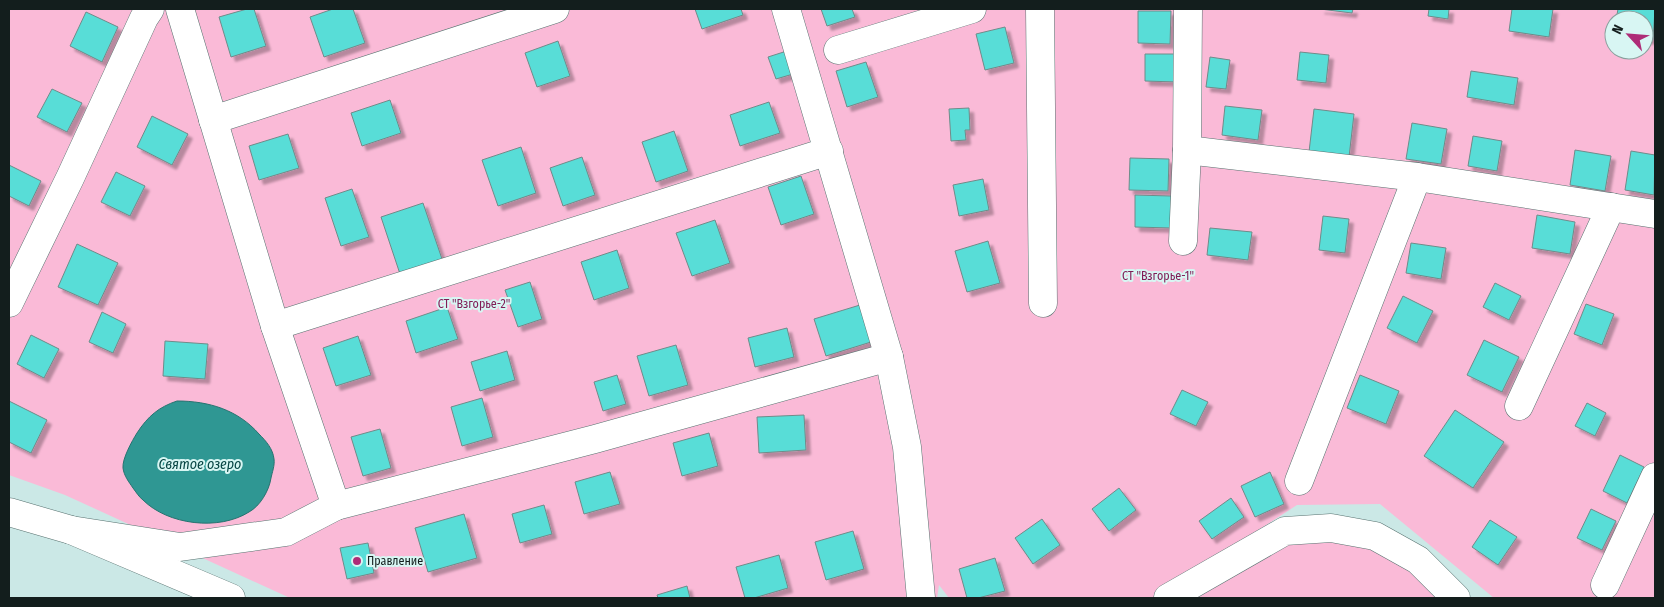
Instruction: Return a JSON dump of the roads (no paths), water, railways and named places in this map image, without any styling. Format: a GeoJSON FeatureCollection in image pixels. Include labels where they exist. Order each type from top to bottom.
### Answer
{"type":"FeatureCollection","features":[{"type":"Feature","properties":{"kind":"street"},"geometry":{"type":"LineString","coordinates":[[9,303],[70,178],[144,18],[150,9]]}},
{"type":"Feature","properties":{"kind":"street"},"geometry":{"type":"LineString","coordinates":[[180,9],[275,326],[336,506]]}},
{"type":"Feature","properties":{"kind":"street"},"geometry":{"type":"LineString","coordinates":[[213,120],[555,9]]}},
{"type":"Feature","properties":{"kind":"street"},"geometry":{"type":"LineString","coordinates":[[786,9],[889,357],[907,447],[918,597]]}},
{"type":"Feature","properties":{"kind":"street"},"geometry":{"type":"LineString","coordinates":[[838,50],[972,9]]}},
{"type":"Feature","properties":{"kind":"street"},"geometry":{"type":"LineString","coordinates":[[1040,9],[1044,303]]}},
{"type":"Feature","properties":{"kind":"street"},"geometry":{"type":"LineString","coordinates":[[1183,241],[1187,150],[1188,9]]}},
{"type":"Feature","properties":{"kind":"street"},"geometry":{"type":"LineString","coordinates":[[1187,150],[1417,177],[1655,214]]}},
{"type":"Feature","properties":{"kind":"street"},"geometry":{"type":"LineString","coordinates":[[275,326],[829,151]]}},
{"type":"Feature","properties":{"kind":"street"},"geometry":{"type":"LineString","coordinates":[[1299,481],[1417,177]]}},
{"type":"Feature","properties":{"kind":"street"},"geometry":{"type":"LineString","coordinates":[[1519,406],[1611,207]]}},
{"type":"Feature","properties":{"kind":"street"},"geometry":{"type":"LineString","coordinates":[[71,530],[180,547],[286,532],[336,506],[594,439],[889,357]]}},
{"type":"Feature","properties":{"kind":"street"},"geometry":{"type":"LineString","coordinates":[[1605,585],[1655,477]]}},
{"type":"Feature","properties":{"kind":"street"},"geometry":{"type":"LineString","coordinates":[[9,512],[71,530],[231,598]]}},
{"type":"Feature","properties":{"kind":"street"},"geometry":{"type":"LineString","coordinates":[[1168,598],[1284,531],[1331,528],[1375,536],[1418,560],[1456,598]]}},
{"type":"Feature","properties":{"kind":"water","name":"Святое озеро"},"geometry":{"type":"Polygon","coordinates":[[[177,401],[189,401],[222,408],[251,426],[269,445],[274,461],[270,483],[263,498],[249,512],[223,522],[209,523],[180,520],[154,508],[140,497],[133,488],[123,468],[130,445],[141,427],[150,417],[159,409],[177,401]]]}},
{"type":"Feature","properties":{"kind":"place","name":"Правление"},"geometry":{"type":"Point","coordinates":[357,561]}},
{"type":"Feature","properties":{"kind":"park label","name":"СТ \"Взгорье-1\""},"geometry":{"type":"Point","coordinates":[1158,276]}},
{"type":"Feature","properties":{"kind":"park label","name":"СТ \"Взгорье-2\""},"geometry":{"type":"Point","coordinates":[474,304]}}]}
